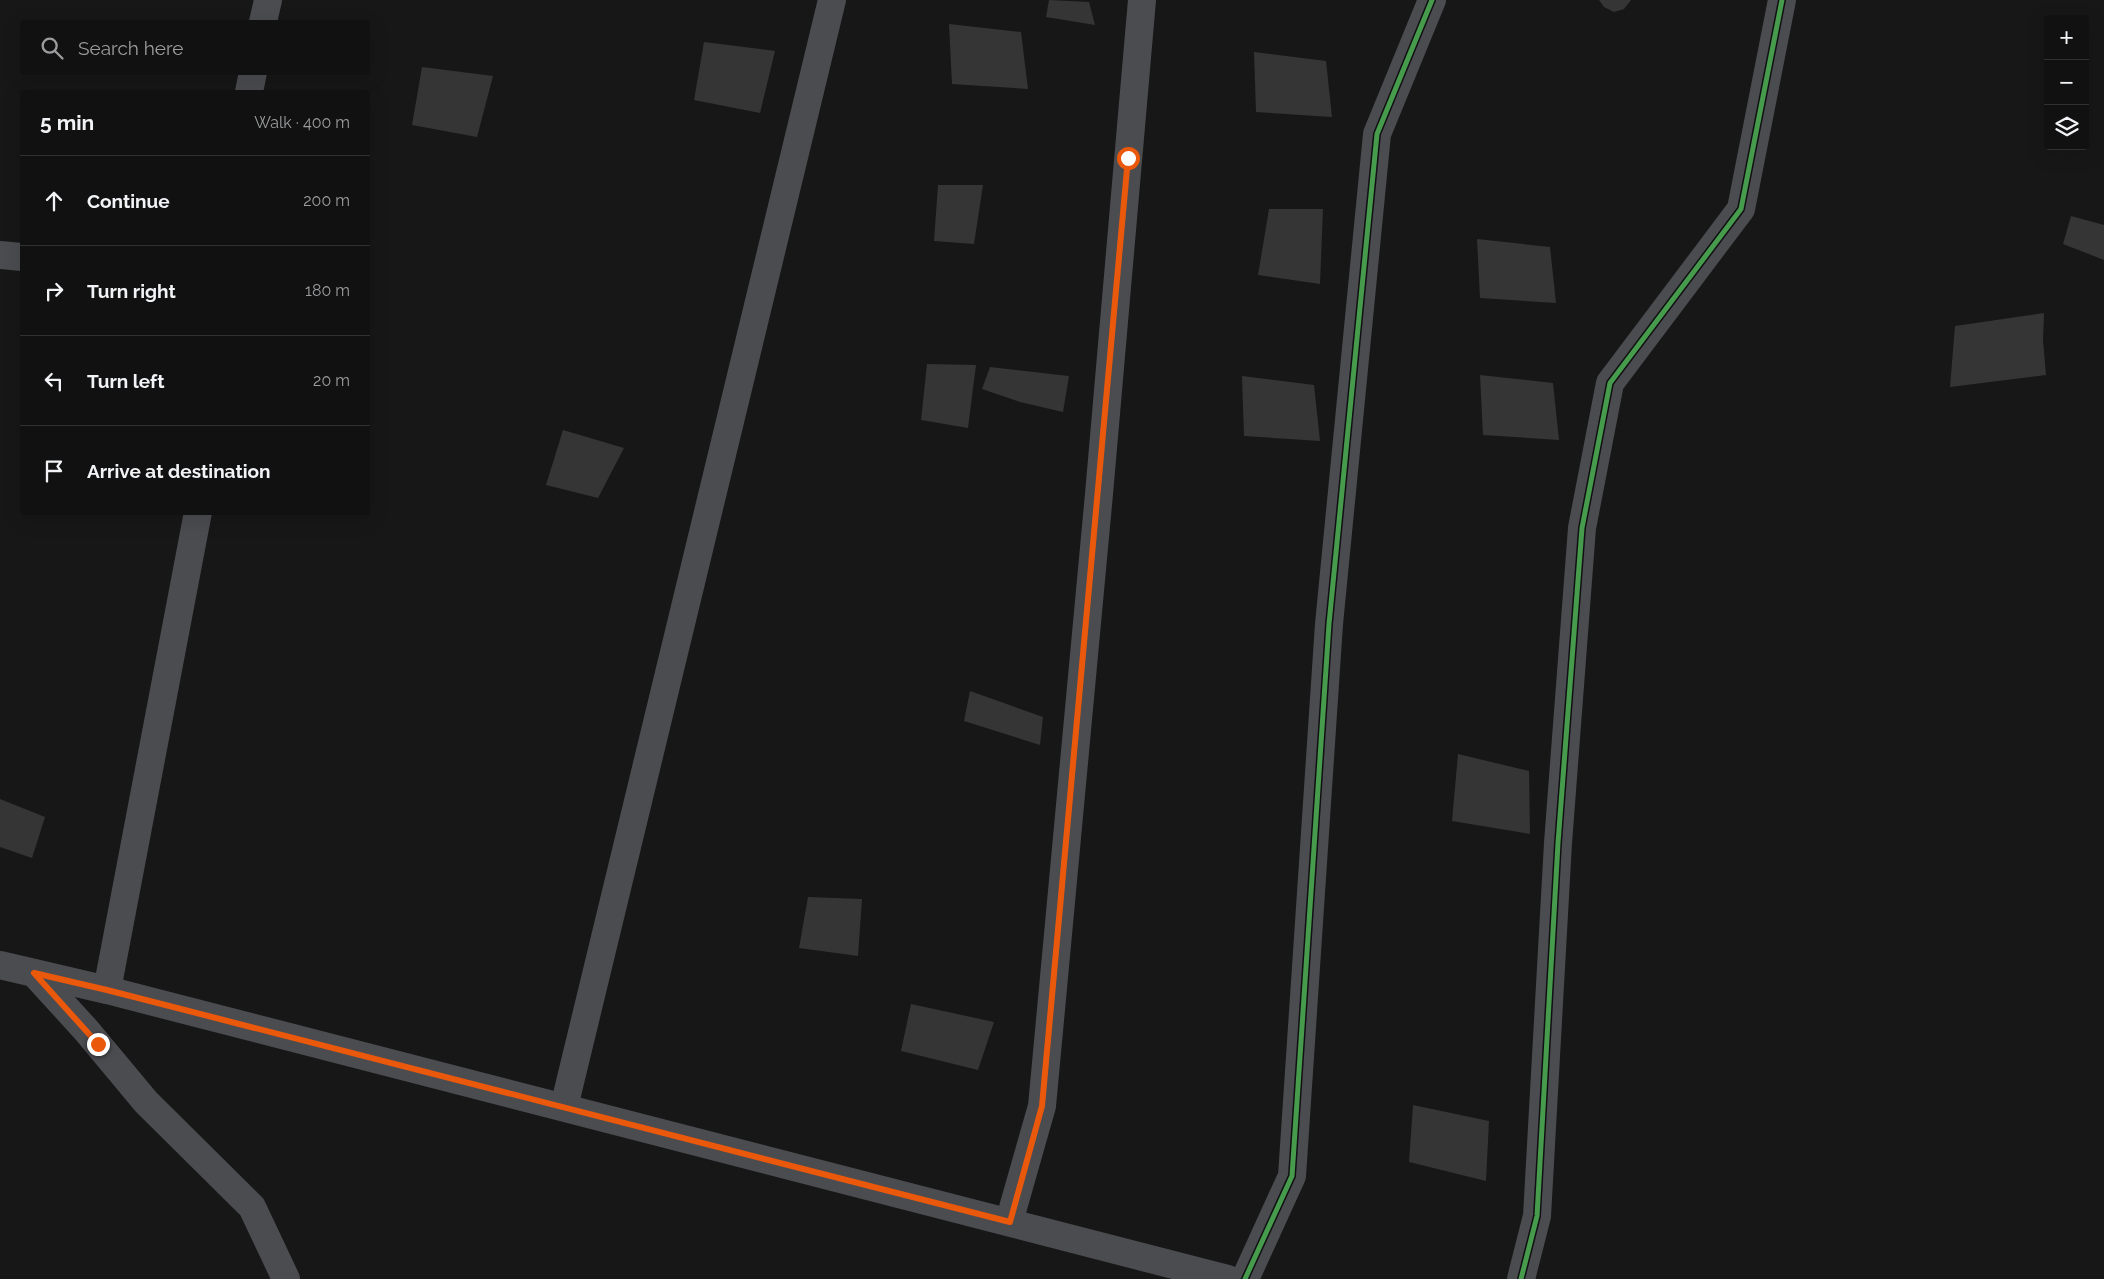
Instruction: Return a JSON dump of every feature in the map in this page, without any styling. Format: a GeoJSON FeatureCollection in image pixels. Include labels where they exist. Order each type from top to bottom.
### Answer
{"type":"FeatureCollection","features":[{"type":"Feature","properties":{"kind":"street"},"geometry":{"type":"LineString","coordinates":[[263,20],[268,0]]}},
{"type":"Feature","properties":{"kind":"street"},"geometry":{"type":"LineString","coordinates":[[564,1107],[832,0]]}},
{"type":"Feature","properties":{"kind":"street"},"geometry":{"type":"LineString","coordinates":[[1010,1222],[1042,1106],[1142,0]]}},
{"type":"Feature","properties":{"kind":"street"},"geometry":{"type":"LineString","coordinates":[[1245,1279],[1292,1176],[1329,624],[1377,134],[1432,0]]}},
{"type":"Feature","properties":{"kind":"street"},"geometry":{"type":"LineString","coordinates":[[1521,1279],[1537,1216],[1558,843],[1582,528],[1610,383],[1741,209],[1782,0]]}},
{"type":"Feature","properties":{"kind":"street"},"geometry":{"type":"LineString","coordinates":[[249,90],[252,75]]}},
{"type":"Feature","properties":{"kind":"street"},"geometry":{"type":"LineString","coordinates":[[0,255],[20,257]]}},
{"type":"Feature","properties":{"kind":"street"},"geometry":{"type":"LineString","coordinates":[[107,990],[197,515]]}},
{"type":"Feature","properties":{"kind":"street"},"geometry":{"type":"LineString","coordinates":[[0,965],[107,990],[1228,1279]]}},
{"type":"Feature","properties":{"kind":"street"},"geometry":{"type":"LineString","coordinates":[[34,973],[86,1030],[146,1102],[252,1207],[286,1279]]}},
{"type":"Feature","properties":{"kind":"building"},"geometry":{"type":"Polygon","coordinates":[[[1049,0],[1089,2],[1095,25],[1046,17],[1049,0]]]}},
{"type":"Feature","properties":{"kind":"building"},"geometry":{"type":"Polygon","coordinates":[[[1599,0],[1631,0],[1624,9],[1614,12],[1604,7],[1599,0]]]}},
{"type":"Feature","properties":{"kind":"building"},"geometry":{"type":"Polygon","coordinates":[[[949,24],[1021,32],[1028,89],[952,84],[949,24]]]}},
{"type":"Feature","properties":{"kind":"building"},"geometry":{"type":"Polygon","coordinates":[[[704,42],[775,51],[760,113],[694,100],[704,42]]]}},
{"type":"Feature","properties":{"kind":"building"},"geometry":{"type":"Polygon","coordinates":[[[1254,52],[1326,61],[1332,117],[1256,112],[1254,52]]]}},
{"type":"Feature","properties":{"kind":"building"},"geometry":{"type":"Polygon","coordinates":[[[422,67],[493,76],[477,137],[412,125],[422,67]]]}},
{"type":"Feature","properties":{"kind":"building"},"geometry":{"type":"Polygon","coordinates":[[[938,185],[983,185],[974,244],[934,241],[938,185]]]}},
{"type":"Feature","properties":{"kind":"building"},"geometry":{"type":"Polygon","coordinates":[[[1269,209],[1323,209],[1320,284],[1258,275],[1269,209]]]}},
{"type":"Feature","properties":{"kind":"building"},"geometry":{"type":"Polygon","coordinates":[[[2071,216],[2104,225],[2104,260],[2063,244],[2071,216]]]}},
{"type":"Feature","properties":{"kind":"building"},"geometry":{"type":"Polygon","coordinates":[[[1477,239],[1550,247],[1556,303],[1480,298],[1477,239]]]}},
{"type":"Feature","properties":{"kind":"building"},"geometry":{"type":"Polygon","coordinates":[[[2044,313],[2043,340],[2046,375],[1950,387],[1955,326],[2044,313]]]}},
{"type":"Feature","properties":{"kind":"building"},"geometry":{"type":"Polygon","coordinates":[[[927,364],[976,365],[968,428],[921,420],[927,364]]]}},
{"type":"Feature","properties":{"kind":"building"},"geometry":{"type":"Polygon","coordinates":[[[990,367],[1069,376],[1063,412],[1020,402],[982,389],[990,367]]]}},
{"type":"Feature","properties":{"kind":"building"},"geometry":{"type":"Polygon","coordinates":[[[1480,375],[1553,383],[1559,440],[1483,435],[1480,375]]]}},
{"type":"Feature","properties":{"kind":"building"},"geometry":{"type":"Polygon","coordinates":[[[1242,376],[1314,385],[1320,441],[1244,436],[1242,376]]]}},
{"type":"Feature","properties":{"kind":"building"},"geometry":{"type":"Polygon","coordinates":[[[563,430],[624,448],[598,498],[546,485],[563,430]]]}},
{"type":"Feature","properties":{"kind":"building"},"geometry":{"type":"Polygon","coordinates":[[[970,691],[1043,717],[1040,745],[964,721],[970,691]]]}},
{"type":"Feature","properties":{"kind":"building"},"geometry":{"type":"Polygon","coordinates":[[[1458,754],[1529,771],[1530,834],[1452,821],[1458,754]]]}},
{"type":"Feature","properties":{"kind":"building"},"geometry":{"type":"Polygon","coordinates":[[[0,799],[45,817],[32,858],[0,847],[0,799]]]}},
{"type":"Feature","properties":{"kind":"building"},"geometry":{"type":"Polygon","coordinates":[[[808,897],[862,899],[858,956],[799,948],[808,897]]]}},
{"type":"Feature","properties":{"kind":"building"},"geometry":{"type":"Polygon","coordinates":[[[911,1004],[994,1022],[978,1070],[901,1051],[911,1004]]]}},
{"type":"Feature","properties":{"kind":"building"},"geometry":{"type":"Polygon","coordinates":[[[1413,1105],[1489,1121],[1486,1181],[1409,1162],[1413,1105]]]}},
{"type":"Feature","properties":{"kind":"cycle path"},"geometry":{"type":"LineString","coordinates":[[1245,1279],[1292,1176],[1329,624],[1377,134],[1432,0]]}},
{"type":"Feature","properties":{"kind":"cycle path"},"geometry":{"type":"LineString","coordinates":[[1521,1279],[1537,1216],[1558,843],[1582,528],[1610,383],[1741,209],[1782,0]]}},
{"type":"Feature","properties":{"kind":"route"},"geometry":{"type":"LineString","coordinates":[[98,1044],[34,973],[107,990],[1010,1222],[1042,1106],[1128,158]]}}]}
